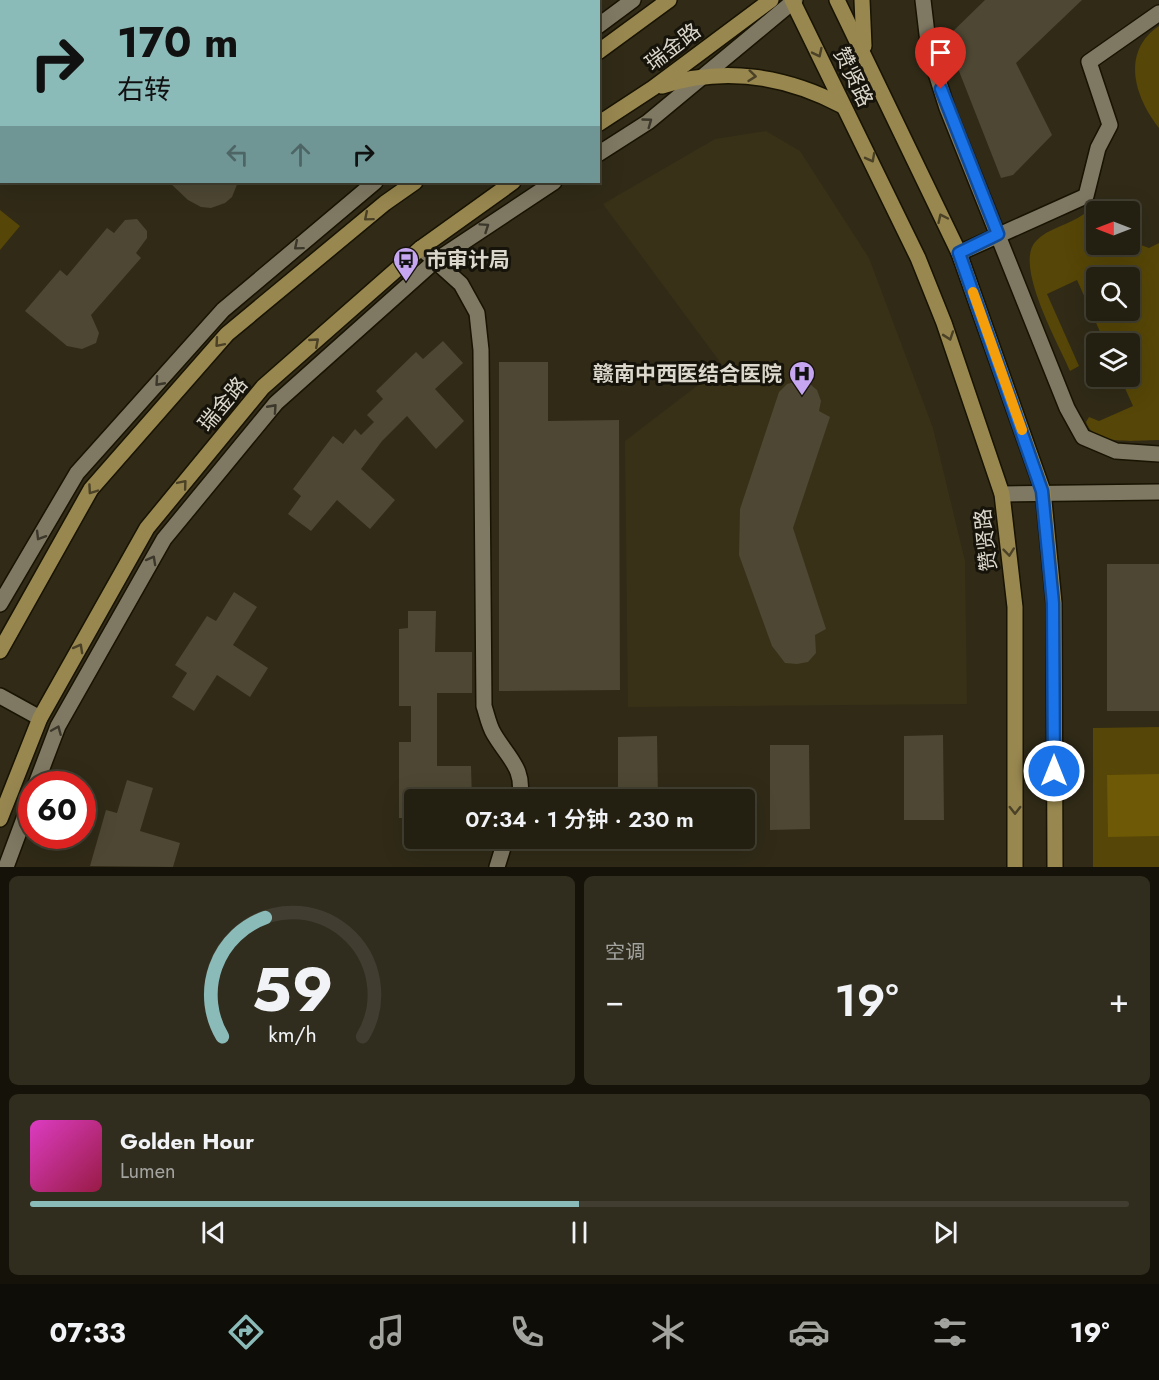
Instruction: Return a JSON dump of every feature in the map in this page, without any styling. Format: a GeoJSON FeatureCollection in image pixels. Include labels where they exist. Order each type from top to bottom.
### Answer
{"type":"FeatureCollection","features":[{"type":"Feature","properties":{"kind":"main road"},"geometry":{"type":"LineString","coordinates":[[619,37],[649,0]]}},
{"type":"Feature","properties":{"kind":"main road","name":"瑞金路"},"geometry":{"type":"LineString","coordinates":[[600,51],[669,0]]}},
{"type":"Feature","properties":{"kind":"main road","name":"瑞金路"},"geometry":{"type":"LineString","coordinates":[[600,123],[653,88],[771,0]]}},
{"type":"Feature","properties":{"kind":"main road","name":"赞贤路"},"geometry":{"type":"LineString","coordinates":[[837,0],[959,253],[1042,491],[1053,603],[1055,867]]}},
{"type":"Feature","properties":{"kind":"main road"},"geometry":{"type":"LineString","coordinates":[[862,0],[862,27],[870,72]]}},
{"type":"Feature","properties":{"kind":"main road","name":"赞贤路"},"geometry":{"type":"LineString","coordinates":[[793,1],[843,106],[877,169],[918,258],[944,323],[1002,494],[1015,607],[1016,867]]}},
{"type":"Feature","properties":{"kind":"main road"},"geometry":{"type":"LineString","coordinates":[[653,88],[702,77],[744,75],[807,88],[843,106]]}},
{"type":"Feature","properties":{"kind":"main road","name":"瑞金路"},"geometry":{"type":"LineString","coordinates":[[0,651],[91,489],[220,342],[385,203],[414,183]]}},
{"type":"Feature","properties":{"kind":"main road","name":"瑞金路"},"geometry":{"type":"LineString","coordinates":[[0,819],[40,718],[147,528],[264,387],[421,248],[512,183]]}},
{"type":"Feature","properties":{"kind":"street"},"geometry":{"type":"LineString","coordinates":[[600,25],[633,0]]}},
{"type":"Feature","properties":{"kind":"street"},"geometry":{"type":"LineString","coordinates":[[923,0],[929,51],[941,89],[1067,408],[1083,437],[1116,451],[1159,454]]}},
{"type":"Feature","properties":{"kind":"street"},"geometry":{"type":"LineString","coordinates":[[600,153],[648,122],[793,1]]}},
{"type":"Feature","properties":{"kind":"street"},"geometry":{"type":"LineString","coordinates":[[959,253],[1086,196],[1098,148],[1110,125],[1089,62],[1159,13]]}},
{"type":"Feature","properties":{"kind":"street"},"geometry":{"type":"LineString","coordinates":[[0,604],[77,473],[223,310],[374,183]]}},
{"type":"Feature","properties":{"kind":"street"},"geometry":{"type":"LineString","coordinates":[[41,771],[58,726],[164,539],[276,403],[435,261],[553,183]]}},
{"type":"Feature","properties":{"kind":"street"},"geometry":{"type":"LineString","coordinates":[[421,248],[461,284],[477,313],[481,350],[484,706],[492,732],[519,775],[521,789]]}},
{"type":"Feature","properties":{"kind":"street"},"geometry":{"type":"LineString","coordinates":[[1002,494],[1042,491],[1159,492]]}},
{"type":"Feature","properties":{"kind":"street"},"geometry":{"type":"LineString","coordinates":[[0,696],[40,718]]}},
{"type":"Feature","properties":{"kind":"street"},"geometry":{"type":"LineString","coordinates":[[6,867],[18,835]]}},
{"type":"Feature","properties":{"kind":"street"},"geometry":{"type":"LineString","coordinates":[[497,867],[503,849]]}},
{"type":"Feature","properties":{"kind":"shaded area"},"geometry":{"type":"Polygon","coordinates":[[[1159,26],[1159,128],[1143,103],[1135,76],[1139,49],[1147,37],[1159,26]]]}},
{"type":"Feature","properties":{"kind":"shaded area","name":"赣南中西医结合医院"},"geometry":{"type":"Polygon","coordinates":[[[766,131],[800,151],[869,258],[933,428],[965,561],[967,704],[628,707],[625,441],[723,366],[603,204],[715,139],[766,131]]]}},
{"type":"Feature","properties":{"kind":"shaded area"},"geometry":{"type":"Polygon","coordinates":[[[0,210],[20,226],[0,250],[0,210]]]}},
{"type":"Feature","properties":{"kind":"shaded area"},"geometry":{"type":"Polygon","coordinates":[[[1086,215],[1086,255],[1140,255],[1140,245],[1149,248],[1159,243],[1159,440],[1107,439],[1091,430],[1086,422],[1089,417],[1099,421],[1133,406],[1124,387],[1140,387],[1140,333],[1101,333],[1095,321],[1140,321],[1140,267],[1086,267],[1086,300],[1077,280],[1047,294],[1079,366],[1070,371],[1040,305],[1030,267],[1030,252],[1036,241],[1053,230],[1086,215]]]}},
{"type":"Feature","properties":{"kind":"shaded area"},"geometry":{"type":"Polygon","coordinates":[[[1159,727],[1159,867],[1093,867],[1093,728],[1159,727]]]}},
{"type":"Feature","properties":{"kind":"shaded area"},"geometry":{"type":"Polygon","coordinates":[[[1159,774],[1159,836],[1108,837],[1107,775],[1159,774]]]}},
{"type":"Feature","properties":{"kind":"building"},"geometry":{"type":"Polygon","coordinates":[[[985,0],[1082,0],[1016,63],[1052,135],[1013,175],[1001,178],[946,38],[985,0]]]}},
{"type":"Feature","properties":{"kind":"building"},"geometry":{"type":"Polygon","coordinates":[[[170,183],[238,183],[232,197],[225,203],[211,208],[201,207],[188,200],[170,183]]]}},
{"type":"Feature","properties":{"kind":"building"},"geometry":{"type":"Polygon","coordinates":[[[137,219],[147,231],[147,238],[136,253],[141,258],[91,315],[99,333],[96,343],[82,349],[67,346],[25,311],[60,270],[67,276],[107,228],[114,233],[125,220],[137,219]]]}},
{"type":"Feature","properties":{"kind":"building"},"geometry":{"type":"Polygon","coordinates":[[[443,341],[463,363],[435,389],[464,421],[436,449],[407,416],[382,441],[361,469],[395,500],[370,529],[337,500],[311,531],[288,514],[301,496],[293,489],[333,436],[343,444],[355,429],[361,435],[374,422],[367,415],[383,399],[376,391],[416,352],[423,359],[443,341]]]}},
{"type":"Feature","properties":{"kind":"building"},"geometry":{"type":"Polygon","coordinates":[[[499,362],[548,362],[548,421],[619,420],[620,690],[499,691],[499,362]]]}},
{"type":"Feature","properties":{"kind":"building"},"geometry":{"type":"Polygon","coordinates":[[[798,381],[810,384],[817,390],[821,401],[819,411],[830,417],[793,528],[826,629],[815,635],[816,653],[808,662],[797,664],[785,663],[772,646],[739,555],[740,509],[779,392],[787,384],[798,381]]]}},
{"type":"Feature","properties":{"kind":"building"},"geometry":{"type":"Polygon","coordinates":[[[1107,564],[1159,564],[1159,711],[1107,711],[1107,564]]]}},
{"type":"Feature","properties":{"kind":"building"},"geometry":{"type":"Polygon","coordinates":[[[234,592],[257,607],[233,645],[268,668],[250,697],[217,675],[194,711],[172,697],[187,673],[175,665],[207,616],[216,621],[234,592]]]}},
{"type":"Feature","properties":{"kind":"building"},"geometry":{"type":"Polygon","coordinates":[[[408,611],[436,611],[435,652],[472,652],[472,693],[437,693],[437,766],[471,766],[472,789],[404,789],[404,818],[399,818],[399,742],[411,742],[411,706],[399,706],[399,629],[408,628],[408,611]]]}},
{"type":"Feature","properties":{"kind":"building"},"geometry":{"type":"Polygon","coordinates":[[[943,735],[944,820],[904,820],[904,736],[943,735]]]}},
{"type":"Feature","properties":{"kind":"building"},"geometry":{"type":"Polygon","coordinates":[[[657,736],[658,789],[618,789],[618,737],[657,736]]]}},
{"type":"Feature","properties":{"kind":"building"},"geometry":{"type":"Polygon","coordinates":[[[770,745],[809,745],[810,829],[770,830],[770,745]]]}},
{"type":"Feature","properties":{"kind":"building"},"geometry":{"type":"Polygon","coordinates":[[[127,780],[153,788],[140,831],[180,843],[173,867],[90,866],[106,810],[117,813],[127,780]]]}},
{"type":"Feature","properties":{"kind":"slow traffic"},"geometry":{"type":"LineString","coordinates":[[973,292],[1022,430]]}},
{"type":"Feature","properties":{"kind":"place","name":"市审计局"},"geometry":{"type":"Point","coordinates":[406,283]}},
{"type":"Feature","properties":{"kind":"place","name":"赣南中西医结合医院"},"geometry":{"type":"Point","coordinates":[802,397]}},
{"type":"Feature","properties":{"kind":"route"},"geometry":{"type":"LineString","coordinates":[[941,89],[998,234],[959,253],[1042,491],[1053,603],[1054,771]]}}]}
